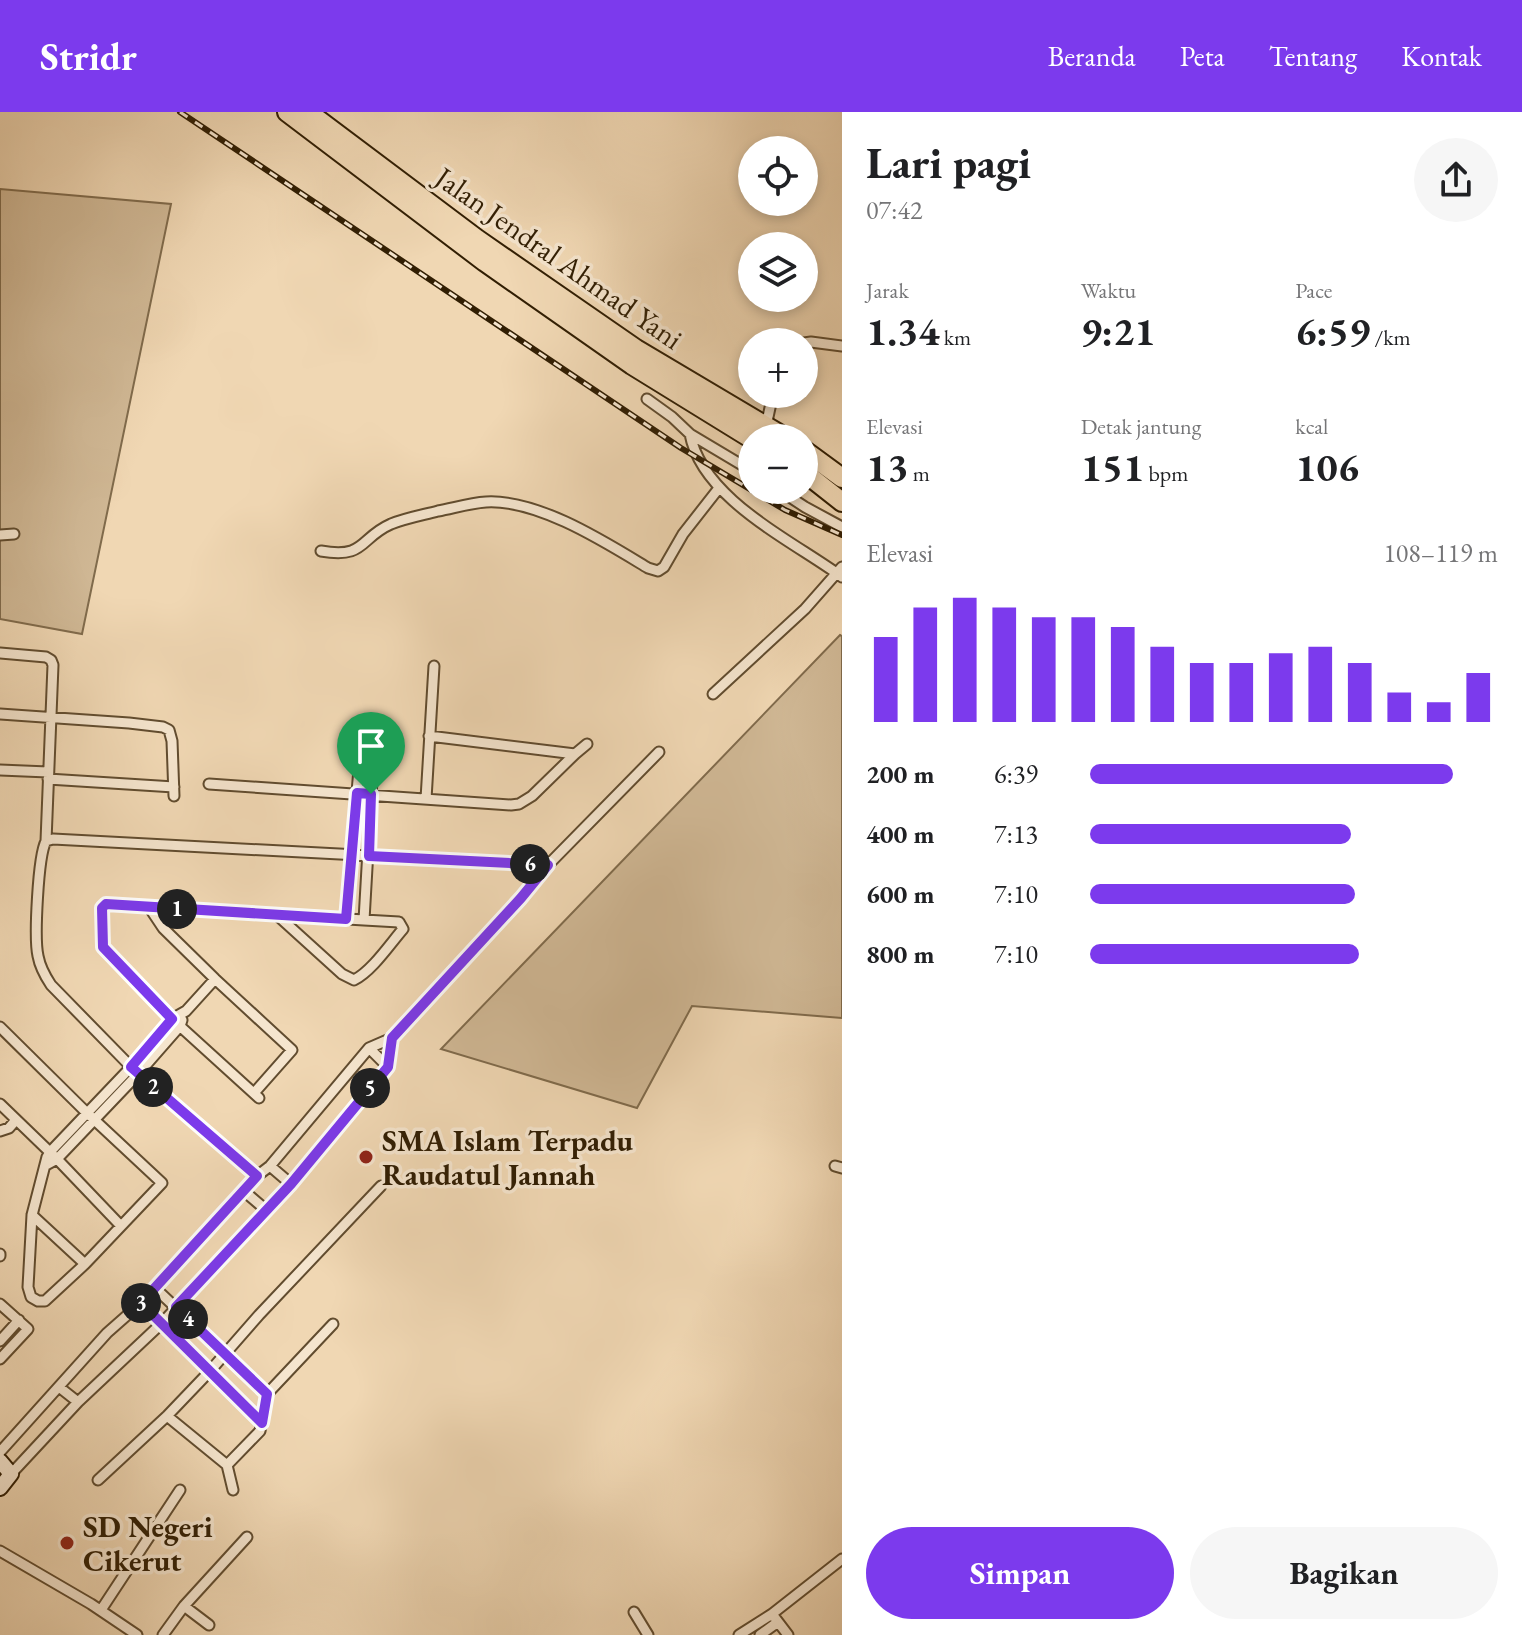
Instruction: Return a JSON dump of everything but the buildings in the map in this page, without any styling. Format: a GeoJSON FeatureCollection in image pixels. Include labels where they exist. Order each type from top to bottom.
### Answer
{"type":"FeatureCollection","features":[{"type":"Feature","properties":{"kind":"highway","name":"Jalan Jendral Ahmad Yani"},"geometry":{"type":"LineString","coordinates":[[287,112],[485,262],[619,357],[744,424]]}},
{"type":"Feature","properties":{"kind":"highway","name":"Jalan Jendral Ahmad Yani"},"geometry":{"type":"LineString","coordinates":[[308,112],[477,239],[747,424]]}},
{"type":"Feature","properties":{"kind":"highway"},"geometry":{"type":"LineString","coordinates":[[818,460],[842,478]]}},
{"type":"Feature","properties":{"kind":"highway"},"geometry":{"type":"LineString","coordinates":[[818,483],[842,502]]}},
{"type":"Feature","properties":{"kind":"street"},"geometry":{"type":"LineString","coordinates":[[818,343],[842,346]]}},
{"type":"Feature","properties":{"kind":"street"},"geometry":{"type":"LineString","coordinates":[[647,399],[690,434],[738,463]]}},
{"type":"Feature","properties":{"kind":"street"},"geometry":{"type":"LineString","coordinates":[[690,434],[698,458],[719,488],[745,511],[840,572],[805,609],[713,694]]}},
{"type":"Feature","properties":{"kind":"street"},"geometry":{"type":"LineString","coordinates":[[321,551],[353,551],[389,525],[444,510],[488,502],[506,503],[574,525],[658,571],[664,567],[683,534],[719,488]]}},
{"type":"Feature","properties":{"kind":"street"},"geometry":{"type":"LineString","coordinates":[[800,504],[842,527]]}},
{"type":"Feature","properties":{"kind":"street"},"geometry":{"type":"LineString","coordinates":[[0,535],[14,534]]}},
{"type":"Feature","properties":{"kind":"street"},"geometry":{"type":"LineString","coordinates":[[0,653],[36,655],[51,660],[53,665],[46,841],[41,854],[37,930],[37,954],[43,973],[134,1070],[257,1176]]}},
{"type":"Feature","properties":{"kind":"street"},"geometry":{"type":"LineString","coordinates":[[426,799],[434,666]]}},
{"type":"Feature","properties":{"kind":"street"},"geometry":{"type":"LineString","coordinates":[[0,714],[129,723],[169,730],[174,792],[0,770]]}},
{"type":"Feature","properties":{"kind":"street"},"geometry":{"type":"LineString","coordinates":[[429,736],[575,754]]}},
{"type":"Feature","properties":{"kind":"street"},"geometry":{"type":"LineString","coordinates":[[209,784],[519,804],[532,796],[587,744]]}},
{"type":"Feature","properties":{"kind":"street"},"geometry":{"type":"LineString","coordinates":[[0,1452],[107,1333],[141,1303],[257,1176],[270,1166],[369,1048],[392,1038],[548,865],[659,752]]}},
{"type":"Feature","properties":{"kind":"street"},"geometry":{"type":"LineString","coordinates":[[346,919],[361,760],[368,758],[372,768],[364,920]]}},
{"type":"Feature","properties":{"kind":"street"},"geometry":{"type":"LineString","coordinates":[[46,841],[548,865]]}},
{"type":"Feature","properties":{"kind":"street"},"geometry":{"type":"LineString","coordinates":[[149,907],[163,928],[292,1050],[257,1096],[172,1019],[103,947],[102,910],[104,905],[149,907],[278,916],[399,922],[403,929],[366,971],[354,980],[342,974],[278,916]]}},
{"type":"Feature","properties":{"kind":"street"},"geometry":{"type":"LineString","coordinates":[[134,1070],[172,1019],[186,1011],[215,979]]}},
{"type":"Feature","properties":{"kind":"street"},"geometry":{"type":"LineString","coordinates":[[0,1027],[90,1117],[165,1186],[48,1299],[38,1301],[31,1297],[28,1287],[32,1215],[46,1165],[54,1155],[90,1117],[134,1070],[180,1026],[186,1011]]}},
{"type":"Feature","properties":{"kind":"street"},"geometry":{"type":"LineString","coordinates":[[0,1488],[78,1402],[162,1323],[291,1184],[388,1067],[392,1038]]}},
{"type":"Feature","properties":{"kind":"street"},"geometry":{"type":"LineString","coordinates":[[369,1048],[388,1067]]}},
{"type":"Feature","properties":{"kind":"street"},"geometry":{"type":"LineString","coordinates":[[0,1104],[54,1155],[121,1226]]}},
{"type":"Feature","properties":{"kind":"street"},"geometry":{"type":"LineString","coordinates":[[0,1131],[9,1128],[16,1120]]}},
{"type":"Feature","properties":{"kind":"street"},"geometry":{"type":"LineString","coordinates":[[270,1166],[291,1184]]}},
{"type":"Feature","properties":{"kind":"street"},"geometry":{"type":"LineString","coordinates":[[98,1480],[167,1416],[381,1186]]}},
{"type":"Feature","properties":{"kind":"street"},"geometry":{"type":"LineString","coordinates":[[244,1191],[266,1210]]}},
{"type":"Feature","properties":{"kind":"street"},"geometry":{"type":"LineString","coordinates":[[32,1215],[85,1264]]}},
{"type":"Feature","properties":{"kind":"street"},"geometry":{"type":"LineString","coordinates":[[155,1288],[267,1394]]}},
{"type":"Feature","properties":{"kind":"street"},"geometry":{"type":"LineString","coordinates":[[141,1303],[262,1423]]}},
{"type":"Feature","properties":{"kind":"street"},"geometry":{"type":"LineString","coordinates":[[0,1304],[28,1329],[0,1359]]}},
{"type":"Feature","properties":{"kind":"street"},"geometry":{"type":"LineString","coordinates":[[0,1341],[19,1320]]}},
{"type":"Feature","properties":{"kind":"street"},"geometry":{"type":"LineString","coordinates":[[227,1465],[260,1431],[267,1394],[333,1324]]}},
{"type":"Feature","properties":{"kind":"street"},"geometry":{"type":"LineString","coordinates":[[59,1387],[78,1402]]}},
{"type":"Feature","properties":{"kind":"street"},"geometry":{"type":"LineString","coordinates":[[167,1416],[227,1465],[233,1490]]}},
{"type":"Feature","properties":{"kind":"street"},"geometry":{"type":"LineString","coordinates":[[0,1461],[11,1474]]}},
{"type":"Feature","properties":{"kind":"street"},"geometry":{"type":"LineString","coordinates":[[101,1610],[180,1490]]}},
{"type":"Feature","properties":{"kind":"street"},"geometry":{"type":"LineString","coordinates":[[163,1635],[184,1606],[247,1537]]}},
{"type":"Feature","properties":{"kind":"street"},"geometry":{"type":"LineString","coordinates":[[0,1551],[101,1610],[130,1633]]}},
{"type":"Feature","properties":{"kind":"street"},"geometry":{"type":"LineString","coordinates":[[760,1635],[842,1559]]}},
{"type":"Feature","properties":{"kind":"street"},"geometry":{"type":"LineString","coordinates":[[184,1606],[209,1625]]}},
{"type":"Feature","properties":{"kind":"street"},"geometry":{"type":"LineString","coordinates":[[634,1612],[648,1635]]}},
{"type":"Feature","properties":{"kind":"street"},"geometry":{"type":"LineString","coordinates":[[739,1635],[775,1618]]}},
{"type":"Feature","properties":{"kind":"street"},"geometry":{"type":"LineString","coordinates":[[775,1618],[788,1635]]}},
{"type":"Feature","properties":{"kind":"shaded area"},"geometry":{"type":"Polygon","coordinates":[[[0,189],[171,204],[82,634],[0,619],[0,189]]]}},
{"type":"Feature","properties":{"kind":"shaded area"},"geometry":{"type":"Polygon","coordinates":[[[840,635],[842,1018],[692,1006],[637,1108],[441,1049],[840,635]]]}},
{"type":"Feature","properties":{"kind":"railway"},"geometry":{"type":"LineString","coordinates":[[180,112],[681,448],[785,510],[842,535]]}},
{"type":"Feature","properties":{"kind":"place","name":"SMA Islam Terpadu Raudatul Jannah"},"geometry":{"type":"Point","coordinates":[366,1157]}},
{"type":"Feature","properties":{"kind":"place","name":"SD Negeri Cikerut"},"geometry":{"type":"Point","coordinates":[67,1543]}},
{"type":"Feature","properties":{"kind":"route"},"geometry":{"type":"LineString","coordinates":[[357,793],[371,794],[369,856],[548,865],[392,1038],[388,1067],[291,1184],[176,1307],[267,1394],[262,1423],[141,1303],[257,1176],[131,1067],[172,1019],[103,947],[102,908],[106,904],[346,919],[357,793]]}}]}
